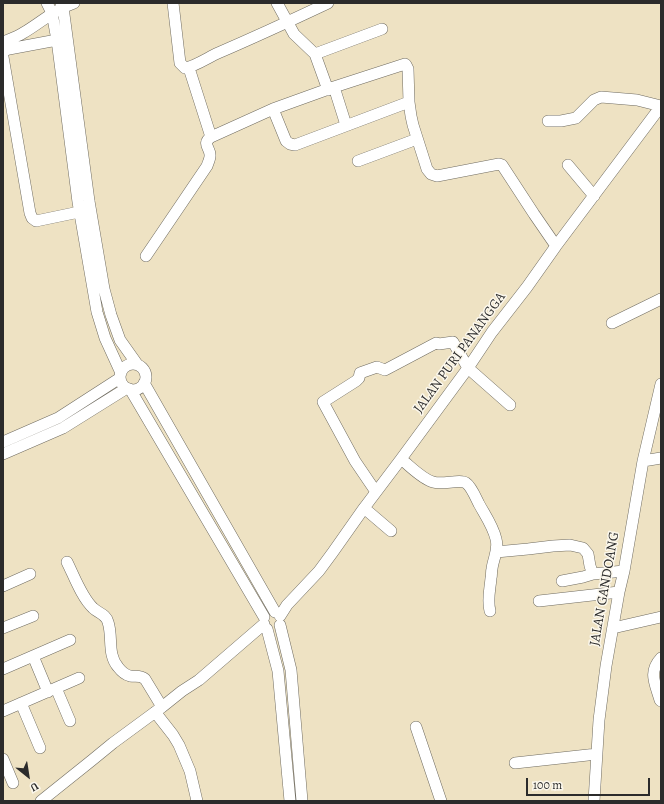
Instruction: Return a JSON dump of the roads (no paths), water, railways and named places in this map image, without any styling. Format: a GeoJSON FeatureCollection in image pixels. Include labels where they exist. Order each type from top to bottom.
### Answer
{"type":"FeatureCollection","features":[{"type":"Feature","properties":{"kind":"street"},"geometry":{"type":"LineString","coordinates":[[3,42],[22,33],[50,8],[74,3]]}},
{"type":"Feature","properties":{"kind":"street"},"geometry":{"type":"LineString","coordinates":[[173,3],[180,64],[185,68],[189,68],[207,58],[328,3]]}},
{"type":"Feature","properties":{"kind":"street"},"geometry":{"type":"LineString","coordinates":[[277,3],[294,34],[315,54],[331,88],[346,126]]}},
{"type":"Feature","properties":{"kind":"street"},"geometry":{"type":"LineString","coordinates":[[8,442],[63,428],[129,388],[135,389],[140,387],[146,378],[144,369],[137,364],[120,340],[111,315],[82,205],[62,5]]}},
{"type":"Feature","properties":{"kind":"street"},"geometry":{"type":"LineString","coordinates":[[50,8],[57,40],[97,312],[105,338],[121,375],[122,383],[129,388],[265,623],[278,671],[290,796],[302,796],[291,670],[278,618],[144,383]]}},
{"type":"Feature","properties":{"kind":"street"},"geometry":{"type":"LineString","coordinates":[[315,54],[382,29]]}},
{"type":"Feature","properties":{"kind":"street"},"geometry":{"type":"LineString","coordinates":[[3,53],[9,49],[57,40]]}},
{"type":"Feature","properties":{"kind":"street"},"geometry":{"type":"LineString","coordinates":[[3,57],[28,205],[32,218],[36,221],[82,205]]}},
{"type":"Feature","properties":{"kind":"street"},"geometry":{"type":"LineString","coordinates":[[146,256],[207,166],[210,155],[206,141],[211,137],[273,109],[405,64],[408,69],[409,102],[413,125],[427,169],[431,174],[438,176],[499,164],[502,165],[556,246]]}},
{"type":"Feature","properties":{"kind":"street"},"geometry":{"type":"LineString","coordinates":[[189,68],[211,137]]}},
{"type":"Feature","properties":{"kind":"street"},"geometry":{"type":"LineString","coordinates":[[548,121],[561,121],[576,118],[594,100],[601,96],[637,100],[661,106]]}},
{"type":"Feature","properties":{"kind":"street"},"geometry":{"type":"LineString","coordinates":[[273,109],[286,141],[292,145],[299,144],[409,102]]}},
{"type":"Feature","properties":{"kind":"street","name":"JALAN PURI PANANGGA"},"geometry":{"type":"LineString","coordinates":[[278,618],[287,605],[319,571],[468,368],[492,332],[661,106]]}},
{"type":"Feature","properties":{"kind":"street"},"geometry":{"type":"LineString","coordinates":[[358,161],[417,139]]}},
{"type":"Feature","properties":{"kind":"street"},"geometry":{"type":"LineString","coordinates":[[568,165],[594,196]]}},
{"type":"Feature","properties":{"kind":"street"},"geometry":{"type":"LineString","coordinates":[[612,323],[661,299]]}},
{"type":"Feature","properties":{"kind":"street"},"geometry":{"type":"LineString","coordinates":[[376,492],[355,461],[323,402],[356,381],[359,378],[360,373],[377,367],[385,370],[436,342],[439,344],[453,342],[468,368],[510,405]]}},
{"type":"Feature","properties":{"kind":"street"},"geometry":{"type":"LineString","coordinates":[[3,454],[8,442],[58,418],[121,375],[124,368],[128,365],[137,364]]}},
{"type":"Feature","properties":{"kind":"street","name":"JALAN GANDOANG"},"geometry":{"type":"LineString","coordinates":[[594,801],[601,706],[606,666],[643,461],[661,384]]}},
{"type":"Feature","properties":{"kind":"street"},"geometry":{"type":"LineString","coordinates":[[643,461],[661,458]]}},
{"type":"Feature","properties":{"kind":"street"},"geometry":{"type":"LineString","coordinates":[[402,459],[426,480],[434,483],[464,482],[468,484],[490,524],[498,548],[492,569],[488,604],[490,612]]}},
{"type":"Feature","properties":{"kind":"street"},"geometry":{"type":"LineString","coordinates":[[364,508],[391,531]]}},
{"type":"Feature","properties":{"kind":"street"},"geometry":{"type":"LineString","coordinates":[[496,552],[570,545],[583,548],[588,554],[590,566],[594,574]]}},
{"type":"Feature","properties":{"kind":"street"},"geometry":{"type":"LineString","coordinates":[[67,562],[82,594],[88,603],[94,609],[103,614],[107,619],[110,630],[111,652],[117,666],[124,673],[131,676],[139,676],[145,679],[159,709],[179,745],[190,771],[197,801]]}},
{"type":"Feature","properties":{"kind":"street"},"geometry":{"type":"LineString","coordinates":[[562,581],[594,574],[624,571]]}},
{"type":"Feature","properties":{"kind":"street"},"geometry":{"type":"LineString","coordinates":[[3,586],[30,574]]}},
{"type":"Feature","properties":{"kind":"street"},"geometry":{"type":"LineString","coordinates":[[540,600],[619,592]]}},
{"type":"Feature","properties":{"kind":"street"},"geometry":{"type":"LineString","coordinates":[[41,801],[113,742],[199,680],[265,623],[268,613],[278,618]]}},
{"type":"Feature","properties":{"kind":"street"},"geometry":{"type":"LineString","coordinates":[[3,628],[33,616]]}},
{"type":"Feature","properties":{"kind":"street"},"geometry":{"type":"LineString","coordinates":[[613,628],[661,617]]}},
{"type":"Feature","properties":{"kind":"street"},"geometry":{"type":"LineString","coordinates":[[265,623],[273,630],[276,630],[278,618]]}},
{"type":"Feature","properties":{"kind":"street"},"geometry":{"type":"LineString","coordinates":[[3,669],[70,640]]}},
{"type":"Feature","properties":{"kind":"street"},"geometry":{"type":"LineString","coordinates":[[33,656],[70,721]]}},
{"type":"Feature","properties":{"kind":"street"},"geometry":{"type":"LineString","coordinates":[[661,658],[656,663],[653,670],[661,701]]}},
{"type":"Feature","properties":{"kind":"street"},"geometry":{"type":"LineString","coordinates":[[3,711],[79,678]]}},
{"type":"Feature","properties":{"kind":"street"},"geometry":{"type":"LineString","coordinates":[[21,703],[40,748]]}},
{"type":"Feature","properties":{"kind":"street"},"geometry":{"type":"LineString","coordinates":[[416,727],[441,801]]}},
{"type":"Feature","properties":{"kind":"street"},"geometry":{"type":"LineString","coordinates":[[514,763],[597,754]]}},
{"type":"Feature","properties":{"kind":"street"},"geometry":{"type":"LineString","coordinates":[[3,759],[13,783]]}}]}
